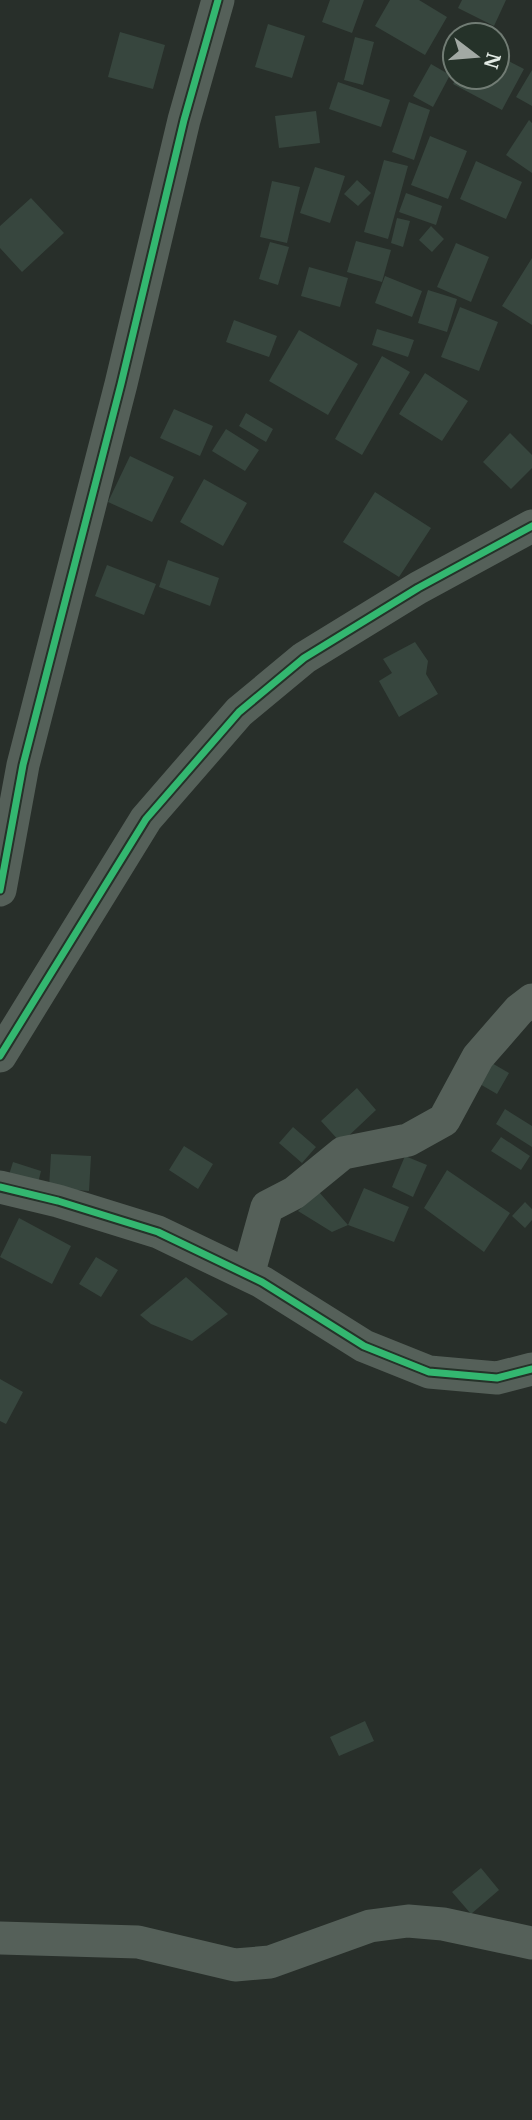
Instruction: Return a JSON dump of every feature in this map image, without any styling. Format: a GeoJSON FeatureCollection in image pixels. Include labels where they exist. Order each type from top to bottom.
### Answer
{"type":"FeatureCollection","features":[{"type":"Feature","properties":{"kind":"street"},"geometry":{"type":"LineString","coordinates":[[1,880],[23,765],[121,384],[184,120],[218,0]]}},
{"type":"Feature","properties":{"kind":"street"},"geometry":{"type":"LineString","coordinates":[[0,1056],[146,819],[239,712],[304,658],[418,588],[528,533]]}},
{"type":"Feature","properties":{"kind":"street"},"geometry":{"type":"LineString","coordinates":[[248,1275],[267,1207],[293,1193],[343,1153],[408,1140],[444,1120],[478,1057],[519,1010],[532,1000]]}},
{"type":"Feature","properties":{"kind":"street"},"geometry":{"type":"LineString","coordinates":[[0,1187],[58,1200],[158,1232],[248,1275],[364,1346],[429,1373],[497,1378],[532,1369]]}},
{"type":"Feature","properties":{"kind":"street"},"geometry":{"type":"LineString","coordinates":[[497,1378],[519,1353],[532,1345]]}},
{"type":"Feature","properties":{"kind":"street"},"geometry":{"type":"LineString","coordinates":[[0,1940],[138,1942],[235,1965],[270,1962],[370,1926],[408,1921],[443,1924],[532,1943]]}},
{"type":"Feature","properties":{"kind":"building"},"geometry":{"type":"Polygon","coordinates":[[[330,0],[364,0],[352,33],[322,22],[330,0]]]}},
{"type":"Feature","properties":{"kind":"building"},"geometry":{"type":"Polygon","coordinates":[[[390,0],[419,0],[447,17],[441,21],[441,27],[425,55],[375,26],[390,0]]]}},
{"type":"Feature","properties":{"kind":"building"},"geometry":{"type":"Polygon","coordinates":[[[462,0],[506,0],[496,21],[484,21],[458,8],[462,0]]]}},
{"type":"Feature","properties":{"kind":"building"},"geometry":{"type":"Polygon","coordinates":[[[268,24],[305,36],[292,78],[255,67],[268,24]]]}},
{"type":"Feature","properties":{"kind":"building"},"geometry":{"type":"Polygon","coordinates":[[[120,32],[165,45],[153,89],[108,77],[120,32]]]}},
{"type":"Feature","properties":{"kind":"building"},"geometry":{"type":"Polygon","coordinates":[[[355,37],[374,42],[363,85],[344,80],[355,37]]]}},
{"type":"Feature","properties":{"kind":"building"},"geometry":{"type":"Polygon","coordinates":[[[511,62],[524,69],[502,110],[466,91],[511,91],[511,62]]]}},
{"type":"Feature","properties":{"kind":"building"},"geometry":{"type":"Polygon","coordinates":[[[431,64],[441,70],[442,91],[433,107],[413,96],[431,64]]]}},
{"type":"Feature","properties":{"kind":"building"},"geometry":{"type":"Polygon","coordinates":[[[532,70],[532,106],[516,97],[532,70]]]}},
{"type":"Feature","properties":{"kind":"building"},"geometry":{"type":"Polygon","coordinates":[[[338,82],[390,100],[381,127],[329,109],[338,82]]]}},
{"type":"Feature","properties":{"kind":"building"},"geometry":{"type":"Polygon","coordinates":[[[409,102],[430,110],[414,160],[392,152],[409,102]]]}},
{"type":"Feature","properties":{"kind":"building"},"geometry":{"type":"Polygon","coordinates":[[[316,111],[320,143],[279,148],[275,116],[316,111]]]}},
{"type":"Feature","properties":{"kind":"building"},"geometry":{"type":"Polygon","coordinates":[[[529,120],[532,123],[532,173],[506,155],[529,120]]]}},
{"type":"Feature","properties":{"kind":"building"},"geometry":{"type":"Polygon","coordinates":[[[430,136],[467,151],[448,199],[411,185],[430,136]]]}},
{"type":"Feature","properties":{"kind":"building"},"geometry":{"type":"Polygon","coordinates":[[[384,160],[408,166],[388,239],[364,232],[384,160]]]}},
{"type":"Feature","properties":{"kind":"building"},"geometry":{"type":"Polygon","coordinates":[[[476,161],[522,182],[506,219],[460,199],[476,161]]]}},
{"type":"Feature","properties":{"kind":"building"},"geometry":{"type":"Polygon","coordinates":[[[315,167],[345,176],[330,223],[300,213],[315,167]]]}},
{"type":"Feature","properties":{"kind":"building"},"geometry":{"type":"Polygon","coordinates":[[[357,180],[371,193],[358,206],[344,194],[357,180]]]}},
{"type":"Feature","properties":{"kind":"building"},"geometry":{"type":"Polygon","coordinates":[[[272,181],[300,187],[287,243],[260,237],[272,181]]]}},
{"type":"Feature","properties":{"kind":"building"},"geometry":{"type":"Polygon","coordinates":[[[406,193],[442,206],[436,225],[399,212],[406,193]]]}},
{"type":"Feature","properties":{"kind":"building"},"geometry":{"type":"Polygon","coordinates":[[[31,198],[64,233],[22,272],[0,248],[0,226],[31,198]]]}},
{"type":"Feature","properties":{"kind":"building"},"geometry":{"type":"Polygon","coordinates":[[[397,218],[410,221],[403,247],[391,243],[397,218]]]}},
{"type":"Feature","properties":{"kind":"building"},"geometry":{"type":"Polygon","coordinates":[[[431,226],[444,239],[432,252],[419,240],[431,226]]]}},
{"type":"Feature","properties":{"kind":"building"},"geometry":{"type":"Polygon","coordinates":[[[356,241],[391,250],[382,282],[347,272],[356,241]]]}},
{"type":"Feature","properties":{"kind":"building"},"geometry":{"type":"Polygon","coordinates":[[[270,242],[289,247],[278,285],[259,279],[270,242]]]}},
{"type":"Feature","properties":{"kind":"building"},"geometry":{"type":"Polygon","coordinates":[[[456,243],[489,257],[471,302],[437,287],[456,243]]]}},
{"type":"Feature","properties":{"kind":"building"},"geometry":{"type":"Polygon","coordinates":[[[532,258],[532,325],[502,306],[532,258]]]}},
{"type":"Feature","properties":{"kind":"building"},"geometry":{"type":"Polygon","coordinates":[[[309,267],[348,278],[340,307],[301,296],[309,267]]]}},
{"type":"Feature","properties":{"kind":"building"},"geometry":{"type":"Polygon","coordinates":[[[385,276],[422,291],[412,317],[375,303],[385,276]]]}},
{"type":"Feature","properties":{"kind":"building"},"geometry":{"type":"Polygon","coordinates":[[[428,290],[457,299],[447,332],[418,323],[428,290]]]}},
{"type":"Feature","properties":{"kind":"building"},"geometry":{"type":"Polygon","coordinates":[[[460,307],[498,322],[479,371],[441,357],[460,307]]]}},
{"type":"Feature","properties":{"kind":"building"},"geometry":{"type":"Polygon","coordinates":[[[234,320],[277,336],[269,357],[226,342],[234,320]]]}},
{"type":"Feature","properties":{"kind":"building"},"geometry":{"type":"Polygon","coordinates":[[[377,329],[414,340],[408,357],[372,345],[377,329]]]}},
{"type":"Feature","properties":{"kind":"building"},"geometry":{"type":"Polygon","coordinates":[[[299,330],[358,364],[328,415],[269,381],[299,330]]]}},
{"type":"Feature","properties":{"kind":"building"},"geometry":{"type":"Polygon","coordinates":[[[382,356],[410,372],[362,455],[335,439],[382,356]]]}},
{"type":"Feature","properties":{"kind":"building"},"geometry":{"type":"Polygon","coordinates":[[[425,373],[468,401],[442,441],[399,414],[425,373]]]}},
{"type":"Feature","properties":{"kind":"building"},"geometry":{"type":"Polygon","coordinates":[[[174,409],[213,426],[200,456],[160,438],[174,409]]]}},
{"type":"Feature","properties":{"kind":"building"},"geometry":{"type":"Polygon","coordinates":[[[246,413],[273,429],[266,442],[239,426],[246,413]]]}},
{"type":"Feature","properties":{"kind":"building"},"geometry":{"type":"Polygon","coordinates":[[[226,429],[259,450],[245,471],[212,451],[226,429]]]}},
{"type":"Feature","properties":{"kind":"building"},"geometry":{"type":"Polygon","coordinates":[[[510,433],[532,455],[532,468],[511,489],[483,462],[510,433]]]}},
{"type":"Feature","properties":{"kind":"building"},"geometry":{"type":"Polygon","coordinates":[[[130,456],[174,477],[152,522],[108,502],[130,456]]]}},
{"type":"Feature","properties":{"kind":"building"},"geometry":{"type":"Polygon","coordinates":[[[204,479],[247,503],[223,546],[180,522],[204,479]]]}},
{"type":"Feature","properties":{"kind":"building"},"geometry":{"type":"Polygon","coordinates":[[[375,492],[431,528],[399,577],[343,542],[375,492]]]}},
{"type":"Feature","properties":{"kind":"building"},"geometry":{"type":"Polygon","coordinates":[[[168,560],[219,578],[210,606],[159,587],[168,560]]]}},
{"type":"Feature","properties":{"kind":"building"},"geometry":{"type":"Polygon","coordinates":[[[107,565],[156,584],[144,615],[95,596],[107,565]]]}},
{"type":"Feature","properties":{"kind":"building"},"geometry":{"type":"Polygon","coordinates":[[[415,642],[428,661],[426,674],[438,694],[399,717],[379,681],[392,673],[383,659],[415,642]]]}},
{"type":"Feature","properties":{"kind":"building"},"geometry":{"type":"Polygon","coordinates":[[[490,1062],[509,1073],[497,1094],[478,1083],[490,1062]]]}},
{"type":"Feature","properties":{"kind":"building"},"geometry":{"type":"Polygon","coordinates":[[[357,1088],[376,1110],[341,1143],[321,1121],[357,1088]]]}},
{"type":"Feature","properties":{"kind":"building"},"geometry":{"type":"Polygon","coordinates":[[[505,1109],[532,1126],[532,1147],[496,1124],[505,1109]]]}},
{"type":"Feature","properties":{"kind":"building"},"geometry":{"type":"Polygon","coordinates":[[[293,1127],[316,1147],[302,1163],[279,1143],[293,1127]]]}},
{"type":"Feature","properties":{"kind":"building"},"geometry":{"type":"Polygon","coordinates":[[[501,1137],[530,1156],[521,1170],[491,1151],[501,1137]]]}},
{"type":"Feature","properties":{"kind":"building"},"geometry":{"type":"Polygon","coordinates":[[[184,1146],[213,1164],[198,1189],[169,1170],[184,1146]]]}},
{"type":"Feature","properties":{"kind":"building"},"geometry":{"type":"Polygon","coordinates":[[[51,1154],[91,1156],[89,1191],[49,1188],[51,1154]]]}},
{"type":"Feature","properties":{"kind":"building"},"geometry":{"type":"Polygon","coordinates":[[[405,1156],[427,1165],[413,1197],[392,1187],[405,1156]]]}},
{"type":"Feature","properties":{"kind":"building"},"geometry":{"type":"Polygon","coordinates":[[[13,1162],[41,1171],[37,1187],[8,1178],[13,1162]]]}},
{"type":"Feature","properties":{"kind":"building"},"geometry":{"type":"Polygon","coordinates":[[[447,1170],[510,1213],[484,1252],[424,1208],[447,1170]]]}},
{"type":"Feature","properties":{"kind":"building"},"geometry":{"type":"Polygon","coordinates":[[[364,1188],[409,1207],[394,1242],[348,1225],[364,1188]]]}},
{"type":"Feature","properties":{"kind":"building"},"geometry":{"type":"Polygon","coordinates":[[[319,1192],[348,1225],[332,1232],[298,1211],[319,1192]]]}},
{"type":"Feature","properties":{"kind":"building"},"geometry":{"type":"Polygon","coordinates":[[[525,1202],[532,1209],[532,1220],[525,1228],[512,1216],[525,1202]]]}},
{"type":"Feature","properties":{"kind":"building"},"geometry":{"type":"Polygon","coordinates":[[[19,1218],[71,1246],[52,1284],[0,1257],[19,1218]]]}},
{"type":"Feature","properties":{"kind":"building"},"geometry":{"type":"Polygon","coordinates":[[[96,1257],[118,1270],[101,1297],[79,1284],[96,1257]]]}},
{"type":"Feature","properties":{"kind":"building"},"geometry":{"type":"Polygon","coordinates":[[[186,1277],[228,1314],[192,1341],[151,1324],[140,1315],[186,1277]]]}},
{"type":"Feature","properties":{"kind":"building"},"geometry":{"type":"Polygon","coordinates":[[[0,1379],[23,1392],[6,1424],[0,1421],[0,1379]]]}},
{"type":"Feature","properties":{"kind":"building"},"geometry":{"type":"Polygon","coordinates":[[[365,1721],[374,1741],[339,1756],[330,1737],[365,1721]]]}},
{"type":"Feature","properties":{"kind":"building"},"geometry":{"type":"Polygon","coordinates":[[[481,1868],[499,1890],[471,1914],[452,1892],[481,1868]]]}},
{"type":"Feature","properties":{"kind":"cycle path"},"geometry":{"type":"LineString","coordinates":[[0,890],[23,765],[121,384],[184,120],[218,0]]}},
{"type":"Feature","properties":{"kind":"cycle path"},"geometry":{"type":"LineString","coordinates":[[0,1056],[146,819],[239,712],[304,658],[418,588],[532,526]]}},
{"type":"Feature","properties":{"kind":"cycle path"},"geometry":{"type":"LineString","coordinates":[[0,1187],[58,1201],[158,1232],[262,1282],[364,1346],[429,1372],[497,1378],[532,1369]]}}]}
